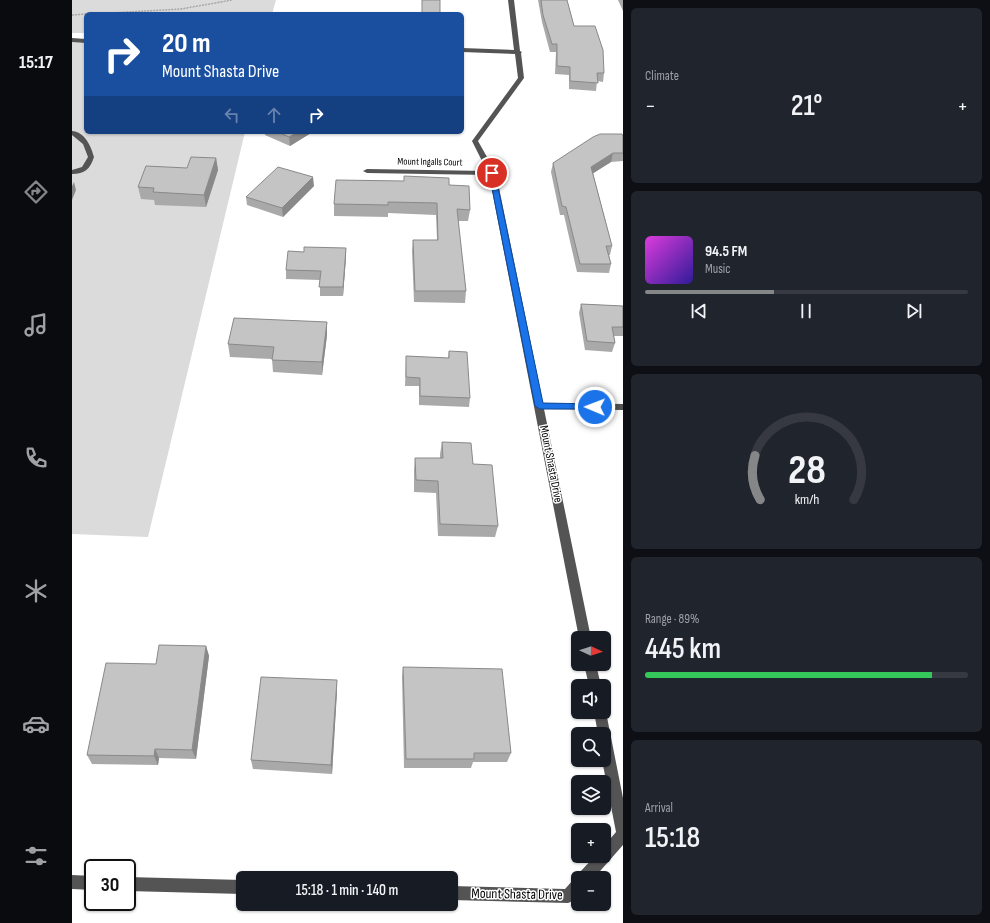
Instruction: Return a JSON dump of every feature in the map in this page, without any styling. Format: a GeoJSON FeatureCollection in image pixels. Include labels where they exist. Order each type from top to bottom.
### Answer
{"type":"FeatureCollection","features":[{"type":"Feature","properties":{"kind":"street","name":"Mount Shasta Drive"},"geometry":{"type":"LineString","coordinates":[[511,0],[519,52],[521,78],[475,141],[492,173],[540,406],[584,631]]}},
{"type":"Feature","properties":{"kind":"street"},"geometry":{"type":"LineString","coordinates":[[72,40],[84,40]]}},
{"type":"Feature","properties":{"kind":"street"},"geometry":{"type":"LineString","coordinates":[[464,50],[519,52]]}},
{"type":"Feature","properties":{"kind":"street"},"geometry":{"type":"LineString","coordinates":[[72,133],[74,133],[86,144],[91,157],[86,169],[82,172],[72,172]]}},
{"type":"Feature","properties":{"kind":"street","name":"Mount Ingalls Court"},"geometry":{"type":"LineString","coordinates":[[367,171],[492,173]]}},
{"type":"Feature","properties":{"kind":"street"},"geometry":{"type":"LineString","coordinates":[[540,406],[623,407]]}},
{"type":"Feature","properties":{"kind":"street"},"geometry":{"type":"LineString","coordinates":[[590,871],[623,833],[610,767]]}},
{"type":"Feature","properties":{"kind":"street"},"geometry":{"type":"LineString","coordinates":[[72,882],[84,883]]}},
{"type":"Feature","properties":{"kind":"street"},"geometry":{"type":"LineString","coordinates":[[136,884],[236,887]]}},
{"type":"Feature","properties":{"kind":"street","name":"Mount Shasta Drive"},"geometry":{"type":"LineString","coordinates":[[458,893],[568,896],[571,893]]}},
{"type":"Feature","properties":{"kind":"path"},"geometry":{"type":"LineString","coordinates":[[138,12],[184,10],[211,6],[232,0]]}},
{"type":"Feature","properties":{"kind":"path"},"geometry":{"type":"LineString","coordinates":[[72,15],[84,14]]}},
{"type":"Feature","properties":{"kind":"shaded area"},"geometry":{"type":"Polygon","coordinates":[[[72,0],[276,0],[273,12],[84,12],[84,33],[72,33],[72,0]]]}},
{"type":"Feature","properties":{"kind":"shaded area"},"geometry":{"type":"Polygon","coordinates":[[[72,41],[84,42],[84,134],[245,134],[148,537],[72,534],[72,41]]]}},
{"type":"Feature","properties":{"kind":"building"},"geometry":{"type":"Polygon","coordinates":[[[422,0],[440,0],[440,12],[422,12],[422,0]]]}},
{"type":"Feature","properties":{"kind":"building"},"geometry":{"type":"Polygon","coordinates":[[[541,0],[567,0],[574,26],[595,26],[603,50],[604,73],[597,73],[598,83],[570,81],[570,67],[557,66],[557,44],[552,44],[543,15],[541,0]]]}},
{"type":"Feature","properties":{"kind":"building"},"geometry":{"type":"Polygon","coordinates":[[[282,134],[294,134],[289,137],[282,134]]]}},
{"type":"Feature","properties":{"kind":"building"},"geometry":{"type":"Polygon","coordinates":[[[600,134],[622,134],[623,136],[623,153],[613,153],[591,167],[612,246],[606,246],[611,264],[580,264],[566,207],[562,206],[553,163],[600,134]]]}},
{"type":"Feature","properties":{"kind":"building"},"geometry":{"type":"Polygon","coordinates":[[[191,157],[216,158],[204,195],[153,192],[154,188],[138,187],[146,166],[187,168],[191,157]]]}},
{"type":"Feature","properties":{"kind":"building"},"geometry":{"type":"Polygon","coordinates":[[[278,167],[313,177],[282,208],[246,197],[278,167]]]}},
{"type":"Feature","properties":{"kind":"building"},"geometry":{"type":"Polygon","coordinates":[[[404,176],[449,178],[449,185],[469,186],[470,210],[457,209],[466,291],[415,291],[413,240],[438,240],[437,203],[388,202],[388,205],[334,204],[336,180],[404,181],[404,176]]]}},
{"type":"Feature","properties":{"kind":"building"},"geometry":{"type":"Polygon","coordinates":[[[304,247],[346,248],[343,287],[319,287],[321,271],[286,270],[288,251],[304,252],[304,247]]]}},
{"type":"Feature","properties":{"kind":"building"},"geometry":{"type":"Polygon","coordinates":[[[581,304],[623,306],[623,327],[612,327],[615,343],[587,341],[581,304]]]}},
{"type":"Feature","properties":{"kind":"building"},"geometry":{"type":"Polygon","coordinates":[[[234,318],[327,322],[322,362],[272,360],[274,347],[228,344],[234,318]]]}},
{"type":"Feature","properties":{"kind":"building"},"geometry":{"type":"Polygon","coordinates":[[[449,351],[467,352],[470,398],[420,396],[420,378],[406,377],[406,356],[449,358],[449,351]]]}},
{"type":"Feature","properties":{"kind":"building"},"geometry":{"type":"Polygon","coordinates":[[[442,442],[471,443],[473,464],[492,465],[498,526],[440,524],[438,481],[416,480],[415,458],[443,458],[442,442]]]}},
{"type":"Feature","properties":{"kind":"building"},"geometry":{"type":"Polygon","coordinates":[[[159,645],[206,646],[192,750],[155,749],[154,756],[87,755],[106,663],[156,664],[159,645]]]}},
{"type":"Feature","properties":{"kind":"building"},"geometry":{"type":"Polygon","coordinates":[[[403,667],[502,669],[511,753],[474,753],[474,759],[406,759],[403,667]]]}},
{"type":"Feature","properties":{"kind":"building"},"geometry":{"type":"Polygon","coordinates":[[[261,677],[337,680],[331,765],[251,760],[261,677]]]}},
{"type":"Feature","properties":{"kind":"route"},"geometry":{"type":"LineString","coordinates":[[492,173],[540,406],[595,407]]}}]}
